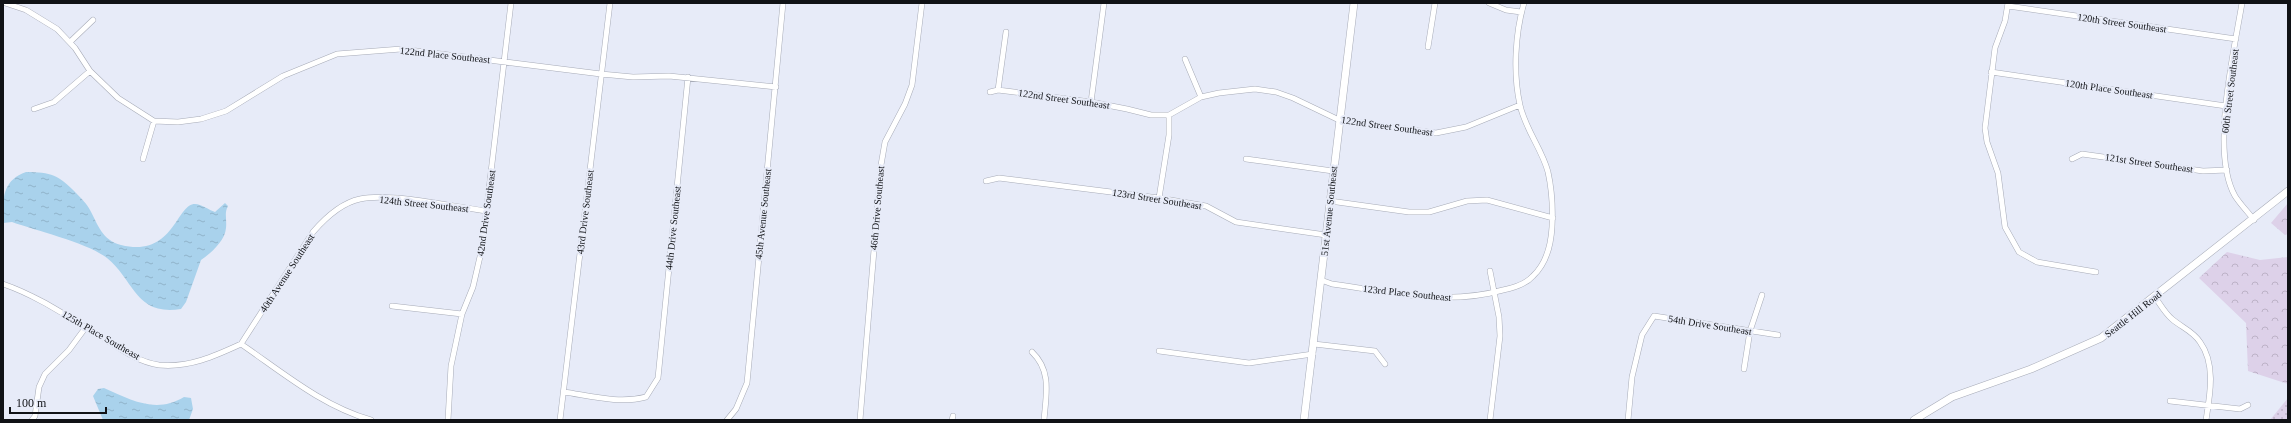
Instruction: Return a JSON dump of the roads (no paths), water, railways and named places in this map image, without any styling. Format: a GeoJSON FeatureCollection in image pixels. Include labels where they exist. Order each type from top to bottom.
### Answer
{"type":"FeatureCollection","features":[{"type":"Feature","properties":{"kind":"main road","name":"51st Avenue Southeast"},"geometry":{"type":"LineString","coordinates":[[1304,420],[1354,3]]}},
{"type":"Feature","properties":{"kind":"main road","name":"Seattle Hill Road"},"geometry":{"type":"LineString","coordinates":[[1914,420],[1952,397],[2031,369],[2101,338],[2254,220],[2288,191]]}},
{"type":"Feature","properties":{"kind":"street","name":"122nd Place Southeast"},"geometry":{"type":"LineString","coordinates":[[5,3],[26,10],[57,29],[70,42],[90,71],[118,98],[154,120],[178,122],[201,119],[226,111],[283,76],[337,54],[401,49],[601,74],[633,77],[688,78],[776,87]]}},
{"type":"Feature","properties":{"kind":"street","name":"42nd Drive Southeast"},"geometry":{"type":"LineString","coordinates":[[448,420],[451,366],[462,314],[473,286],[481,256],[506,61],[511,3]]}},
{"type":"Feature","properties":{"kind":"street","name":"43rd Drive Southeast"},"geometry":{"type":"LineString","coordinates":[[560,420],[610,3]]}},
{"type":"Feature","properties":{"kind":"street","name":"45th Avenue Southeast"},"geometry":{"type":"LineString","coordinates":[[727,420],[736,409],[747,383],[783,3]]}},
{"type":"Feature","properties":{"kind":"street","name":"46th Drive Southeast"},"geometry":{"type":"LineString","coordinates":[[860,420],[881,165],[885,142],[906,104],[912,85],[922,3]]}},
{"type":"Feature","properties":{"kind":"street"},"geometry":{"type":"LineString","coordinates":[[1091,102],[1104,3]]}},
{"type":"Feature","properties":{"kind":"street"},"geometry":{"type":"LineString","coordinates":[[1428,47],[1435,3]]}},
{"type":"Feature","properties":{"kind":"street"},"geometry":{"type":"LineString","coordinates":[[1489,3],[1506,10],[1522,12]]}},
{"type":"Feature","properties":{"kind":"street","name":"123rd Place Southeast"},"geometry":{"type":"LineString","coordinates":[[1321,280],[1332,284],[1432,298],[1459,299],[1494,293],[1515,287],[1533,277],[1542,264],[1551,244],[1553,218],[1552,192],[1548,171],[1520,106],[1516,73],[1524,3]]}},
{"type":"Feature","properties":{"kind":"street","name":"60th Street Southeast"},"geometry":{"type":"LineString","coordinates":[[2242,3],[2226,106],[2224,145],[2227,170],[2235,196],[2254,220]]}},
{"type":"Feature","properties":{"kind":"street"},"geometry":{"type":"LineString","coordinates":[[2008,5],[1995,48],[1985,128],[1987,142],[1998,173],[2005,227],[2019,252],[2037,262],[2096,272]]}},
{"type":"Feature","properties":{"kind":"street","name":"120th Street Southeast"},"geometry":{"type":"LineString","coordinates":[[2008,5],[2236,40]]}},
{"type":"Feature","properties":{"kind":"street"},"geometry":{"type":"LineString","coordinates":[[70,42],[93,20]]}},
{"type":"Feature","properties":{"kind":"street"},"geometry":{"type":"LineString","coordinates":[[990,92],[998,90],[1006,32]]}},
{"type":"Feature","properties":{"kind":"street"},"geometry":{"type":"LineString","coordinates":[[1185,59],[1201,97]]}},
{"type":"Feature","properties":{"kind":"street"},"geometry":{"type":"LineString","coordinates":[[34,109],[54,102],[90,71]]}},
{"type":"Feature","properties":{"kind":"street","name":"120th Place Southeast"},"geometry":{"type":"LineString","coordinates":[[1991,72],[2226,106]]}},
{"type":"Feature","properties":{"kind":"street","name":"44th Drive Southeast"},"geometry":{"type":"LineString","coordinates":[[564,392],[622,400],[635,400],[646,397],[658,378],[688,78]]}},
{"type":"Feature","properties":{"kind":"street","name":"122nd Street Southeast"},"geometry":{"type":"LineString","coordinates":[[998,90],[1091,102],[1150,115],[1169,115],[1201,97],[1219,93],[1255,89],[1276,92],[1339,120],[1436,133],[1466,127],[1520,106]]}},
{"type":"Feature","properties":{"kind":"street"},"geometry":{"type":"LineString","coordinates":[[1160,198],[1169,135],[1169,115]]}},
{"type":"Feature","properties":{"kind":"street"},"geometry":{"type":"LineString","coordinates":[[144,159],[154,120]]}},
{"type":"Feature","properties":{"kind":"street","name":"121st Street Southeast"},"geometry":{"type":"LineString","coordinates":[[2072,158],[2082,154],[2203,171],[2227,170]]}},
{"type":"Feature","properties":{"kind":"street"},"geometry":{"type":"LineString","coordinates":[[1246,159],[1333,171]]}},
{"type":"Feature","properties":{"kind":"street","name":"123rd Street Southeast"},"geometry":{"type":"LineString","coordinates":[[986,181],[999,178],[1160,198],[1206,206],[1236,222],[1326,235]]}},
{"type":"Feature","properties":{"kind":"street","name":"124th Street Southeast"},"geometry":{"type":"LineString","coordinates":[[340,207],[361,199],[386,198],[486,211]]}},
{"type":"Feature","properties":{"kind":"street"},"geometry":{"type":"LineString","coordinates":[[1330,202],[1409,212],[1429,212],[1466,202],[1487,200],[1553,218]]}},
{"type":"Feature","properties":{"kind":"street","name":"40th Avenue Southeast"},"geometry":{"type":"LineString","coordinates":[[241,344],[314,232],[325,218],[340,207]]}},
{"type":"Feature","properties":{"kind":"street"},"geometry":{"type":"LineString","coordinates":[[1490,271],[1499,317],[1500,336],[1490,420]]}},
{"type":"Feature","properties":{"kind":"street","name":"125th Place Southeast"},"geometry":{"type":"LineString","coordinates":[[3,284],[43,301],[136,358],[159,365],[179,365],[201,361],[241,344]]}},
{"type":"Feature","properties":{"kind":"street"},"geometry":{"type":"LineString","coordinates":[[1744,369],[1750,331],[1762,295]]}},
{"type":"Feature","properties":{"kind":"street"},"geometry":{"type":"LineString","coordinates":[[2155,297],[2172,319],[2188,329],[2203,347],[2208,357],[2211,379],[2209,407],[2206,420]]}},
{"type":"Feature","properties":{"kind":"street"},"geometry":{"type":"LineString","coordinates":[[392,306],[462,314]]}},
{"type":"Feature","properties":{"kind":"street","name":"54th Drive Southeast"},"geometry":{"type":"LineString","coordinates":[[1628,420],[1632,377],[1642,335],[1654,316],[1778,335]]}},
{"type":"Feature","properties":{"kind":"street"},"geometry":{"type":"LineString","coordinates":[[32,420],[35,416],[39,387],[45,374],[69,350],[86,327]]}},
{"type":"Feature","properties":{"kind":"street"},"geometry":{"type":"LineString","coordinates":[[241,344],[313,394],[348,414],[371,420]]}},
{"type":"Feature","properties":{"kind":"street"},"geometry":{"type":"LineString","coordinates":[[1314,344],[1375,351],[1385,364]]}},
{"type":"Feature","properties":{"kind":"street"},"geometry":{"type":"LineString","coordinates":[[1159,351],[1249,363],[1313,354]]}},
{"type":"Feature","properties":{"kind":"street"},"geometry":{"type":"LineString","coordinates":[[1032,352],[1043,364],[1047,386],[1044,420]]}},
{"type":"Feature","properties":{"kind":"street"},"geometry":{"type":"LineString","coordinates":[[2170,401],[2240,410],[2248,405]]}},
{"type":"Feature","properties":{"kind":"water"},"geometry":{"type":"Polygon","coordinates":[[[26,172],[48,174],[65,182],[90,210],[105,236],[109,240],[121,245],[139,247],[152,244],[163,238],[183,212],[189,206],[195,204],[215,212],[225,203],[228,206],[226,211],[225,233],[217,246],[201,260],[186,302],[181,309],[166,310],[154,307],[137,295],[116,267],[107,258],[88,247],[12,222],[3,223],[5,192],[12,181],[26,172]]]}},
{"type":"Feature","properties":{"kind":"water"},"geometry":{"type":"Polygon","coordinates":[[[104,388],[134,401],[154,405],[174,402],[184,397],[191,398],[193,409],[189,420],[103,420],[93,396],[98,389],[104,388]]]}}]}
